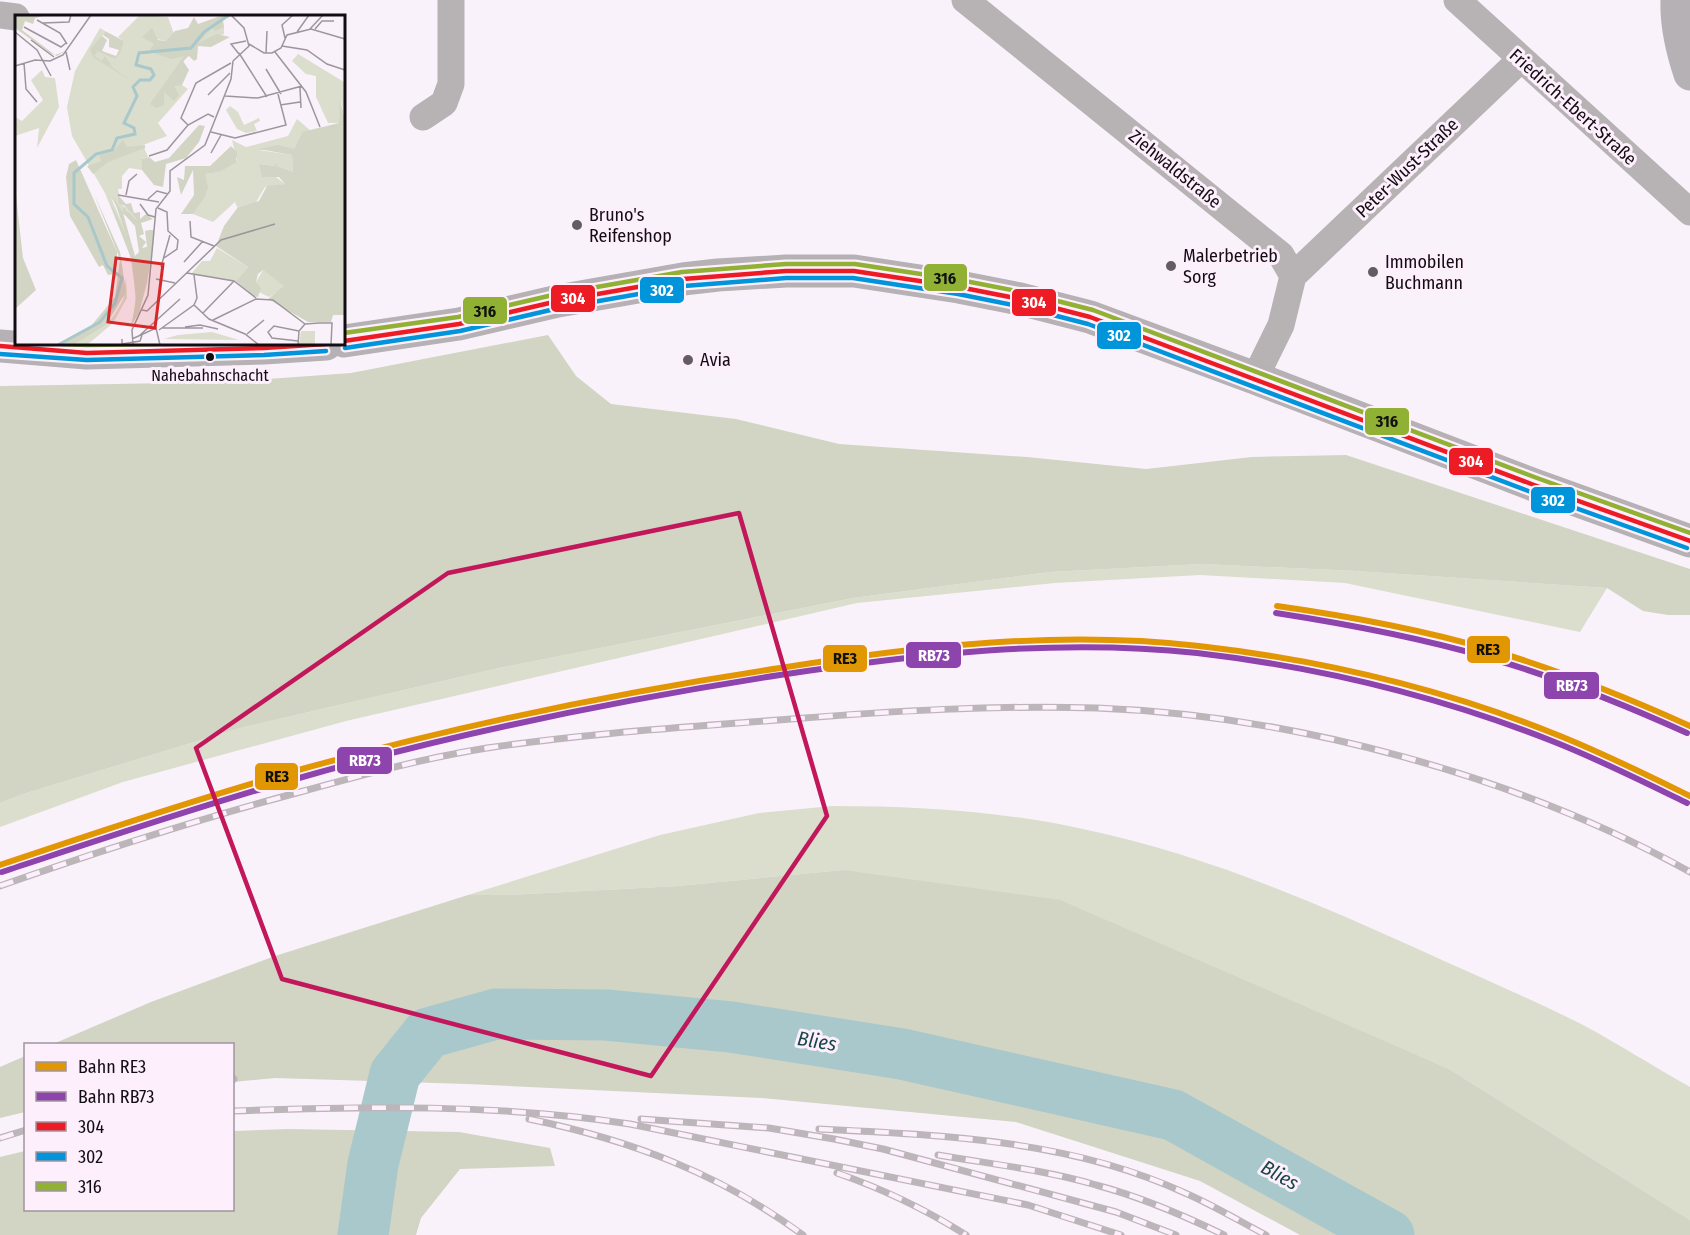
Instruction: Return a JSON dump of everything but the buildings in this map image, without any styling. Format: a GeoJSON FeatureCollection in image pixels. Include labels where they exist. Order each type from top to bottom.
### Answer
{"type":"FeatureCollection","features":[{"type":"Feature","properties":{"kind":"main road"},"geometry":{"type":"LineString","coordinates":[[1677,0],[1683,51],[1690,74]]}},
{"type":"Feature","properties":{"kind":"main road"},"geometry":{"type":"LineString","coordinates":[[345,341],[459,324],[569,299],[718,275],[786,271],[854,272],[969,289],[1090,317],[1534,485],[1690,541]]}},
{"type":"Feature","properties":{"kind":"main road"},"geometry":{"type":"LineString","coordinates":[[0,346],[87,353],[310,345]]}},
{"type":"Feature","properties":{"kind":"street"},"geometry":{"type":"LineString","coordinates":[[423,117],[444,103],[451,84],[451,0]]}},
{"type":"Feature","properties":{"kind":"street","name":"Ziehwaldstraße"},"geometry":{"type":"LineString","coordinates":[[965,0],[1281,255],[1293,276]]}},
{"type":"Feature","properties":{"kind":"street","name":"Friedrich-Ebert-Straße"},"geometry":{"type":"LineString","coordinates":[[1457,0],[1690,212]]}},
{"type":"Feature","properties":{"kind":"street"},"geometry":{"type":"LineString","coordinates":[[0,15],[15,17]]}},
{"type":"Feature","properties":{"kind":"street","name":"Peter-Wust-Straße"},"geometry":{"type":"LineString","coordinates":[[1293,276],[1521,59]]}},
{"type":"Feature","properties":{"kind":"street"},"geometry":{"type":"LineString","coordinates":[[1255,378],[1281,325],[1293,276]]}},
{"type":"Feature","properties":{"kind":"highlighted area"},"geometry":{"type":"Polygon","coordinates":[[[739,513],[827,816],[651,1076],[282,979],[196,748],[448,573],[739,513]]]}},
{"type":"Feature","properties":{"kind":"green space"},"geometry":{"type":"Polygon","coordinates":[[[548,335],[576,376],[611,404],[736,419],[839,444],[1027,457],[1146,469],[1252,457],[1346,455],[1690,569],[1690,615],[1668,615],[1643,611],[1607,588],[1356,571],[1202,564],[1050,572],[853,598],[499,668],[244,727],[0,803],[0,386],[228,382],[351,373],[548,335]]]}},
{"type":"Feature","properties":{"kind":"green space"},"geometry":{"type":"Polygon","coordinates":[[[1202,564],[1356,571],[1607,588],[1580,632],[1345,583],[1200,575],[1055,583],[857,603],[346,721],[123,782],[0,827],[0,803],[23,794],[244,727],[499,668],[853,598],[1050,572],[1202,564]]]}},
{"type":"Feature","properties":{"kind":"green space"},"geometry":{"type":"Polygon","coordinates":[[[832,806],[927,809],[1021,818],[1083,829],[1170,851],[1296,896],[1563,1015],[1690,1087],[1690,1220],[1449,1069],[1274,994],[843,870],[678,886],[468,895],[660,835],[759,813],[832,806]]]}},
{"type":"Feature","properties":{"kind":"green space"},"geometry":{"type":"Polygon","coordinates":[[[843,870],[1060,900],[1449,1069],[1690,1220],[1690,1235],[1300,1235],[1200,1181],[1016,1122],[761,1098],[467,1084],[275,1078],[234,1082],[234,1043],[55,1043],[151,1002],[275,956],[468,895],[678,886],[843,870]]]}},
{"type":"Feature","properties":{"kind":"green space"},"geometry":{"type":"Polygon","coordinates":[[[24,1056],[24,1112],[0,1118],[0,1067],[24,1056]]]}},
{"type":"Feature","properties":{"kind":"green space"},"geometry":{"type":"Polygon","coordinates":[[[288,1129],[459,1132],[550,1148],[555,1166],[460,1169],[421,1218],[416,1235],[0,1235],[0,1157],[24,1151],[24,1211],[234,1211],[234,1131],[288,1129]]]}},
{"type":"Feature","properties":{"kind":"waterway","name":"Blies"},"geometry":{"type":"LineString","coordinates":[[363,1235],[373,1164],[395,1074],[428,1033],[496,1014],[606,1015],[731,1027],[902,1054],[1173,1115],[1389,1235]]}},
{"type":"Feature","properties":{"kind":"railway"},"geometry":{"type":"LineString","coordinates":[[0,886],[224,813],[370,773],[463,752],[563,738],[677,728],[868,713],[1020,707],[1097,708],[1171,713],[1248,723],[1325,738],[1403,757],[1479,780],[1553,807],[1623,838],[1690,872]]}},
{"type":"Feature","properties":{"kind":"railway"},"geometry":{"type":"LineString","coordinates":[[234,1111],[432,1108],[581,1117],[630,1124],[1028,1205],[1121,1235]]}},
{"type":"Feature","properties":{"kind":"railway"},"geometry":{"type":"LineString","coordinates":[[529,1119],[603,1137],[672,1162],[739,1194],[803,1235]]}},
{"type":"Feature","properties":{"kind":"railway"},"geometry":{"type":"LineString","coordinates":[[641,1119],[769,1128],[883,1149],[1116,1212],[1176,1235]]}},
{"type":"Feature","properties":{"kind":"railway"},"geometry":{"type":"LineString","coordinates":[[819,1129],[912,1134],[1005,1143],[1097,1161],[1142,1175],[1185,1193],[1266,1235]]}},
{"type":"Feature","properties":{"kind":"railway"},"geometry":{"type":"LineString","coordinates":[[0,1138],[24,1131]]}},
{"type":"Feature","properties":{"kind":"railway"},"geometry":{"type":"LineString","coordinates":[[938,1155],[1038,1171],[1096,1185],[1162,1207],[1224,1235]]}},
{"type":"Feature","properties":{"kind":"railway"},"geometry":{"type":"LineString","coordinates":[[837,1173],[903,1200],[966,1235]]}},
{"type":"Feature","properties":{"kind":"rail line","name":"RE3"},"geometry":{"type":"LineString","coordinates":[[1277,606],[1383,624],[1488,649],[1590,684],[1690,726]]}},
{"type":"Feature","properties":{"kind":"rail line","name":"RB73"},"geometry":{"type":"LineString","coordinates":[[1276,613],[1382,632],[1486,657],[1588,691],[1687,733]]}},
{"type":"Feature","properties":{"kind":"rail line","name":"RE3"},"geometry":{"type":"LineString","coordinates":[[0,865],[284,774],[345,757],[530,713],[717,678],[832,660],[936,647],[1041,640],[1146,641],[1199,646],[1290,659],[1380,678],[1468,703],[1555,734],[1623,763],[1690,796]]}},
{"type":"Feature","properties":{"kind":"rail line","name":"RB73"},"geometry":{"type":"LineString","coordinates":[[2,872],[178,814],[285,782],[469,734],[717,685],[832,667],[988,650],[1092,647],[1145,649],[1242,659],[1332,675],[1421,697],[1509,725],[1603,763],[1687,803]]}},
{"type":"Feature","properties":{"kind":"transit line","name":"316"},"geometry":{"type":"LineString","coordinates":[[345,333],[458,317],[557,294],[682,272],[786,264],[855,264],[960,280],[1022,292],[1093,310],[1537,478],[1690,533]]}},
{"type":"Feature","properties":{"kind":"transit line","name":"304"},"geometry":{"type":"LineString","coordinates":[[345,341],[459,324],[558,301],[683,279],[786,271],[854,271],[959,287],[1020,299],[1090,317],[1534,485],[1690,541]]}},
{"type":"Feature","properties":{"kind":"transit line","name":"302"},"geometry":{"type":"LineString","coordinates":[[345,348],[460,331],[559,308],[684,286],[786,278],[853,278],[958,294],[1088,324],[1531,492],[1687,548]]}},
{"type":"Feature","properties":{"kind":"transit line","name":"304"},"geometry":{"type":"LineString","coordinates":[[0,346],[87,353],[310,345]]}},
{"type":"Feature","properties":{"kind":"transit line","name":"302"},"geometry":{"type":"LineString","coordinates":[[0,354],[87,360],[326,351]]}},
{"type":"Feature","properties":{"kind":"place","name":"Bruno's Reifenshop"},"geometry":{"type":"Point","coordinates":[577,225]}},
{"type":"Feature","properties":{"kind":"place","name":"Malerbetrieb Sorg"},"geometry":{"type":"Point","coordinates":[1171,266]}},
{"type":"Feature","properties":{"kind":"place","name":"Immobilen Buchmann"},"geometry":{"type":"Point","coordinates":[1373,272]}},
{"type":"Feature","properties":{"kind":"place","name":"Nahebahnschacht"},"geometry":{"type":"Point","coordinates":[210,357]}},
{"type":"Feature","properties":{"kind":"place","name":"Avia"},"geometry":{"type":"Point","coordinates":[688,360]}}]}
